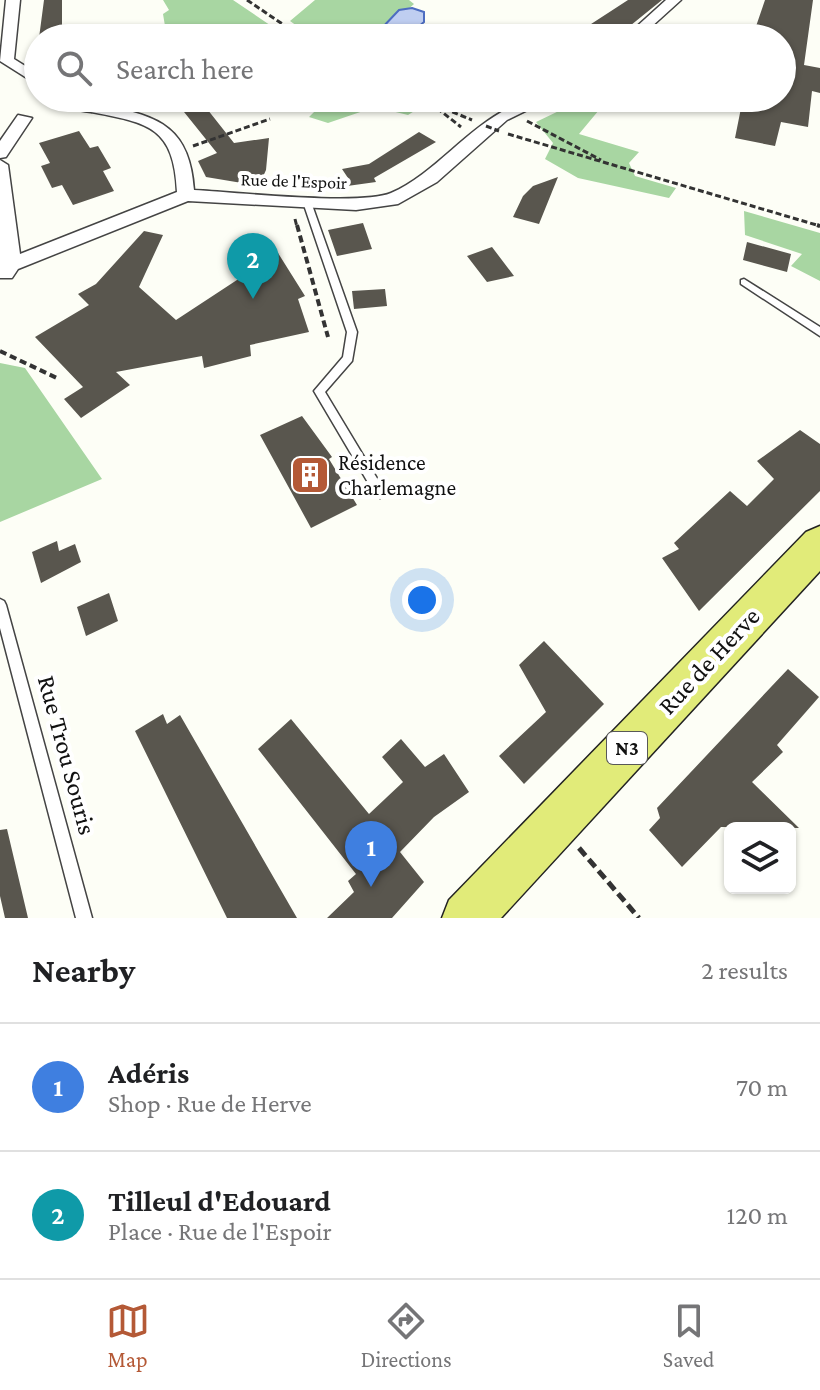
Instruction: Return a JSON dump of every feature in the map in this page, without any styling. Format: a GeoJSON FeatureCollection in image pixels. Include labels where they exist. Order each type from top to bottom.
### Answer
{"type":"FeatureCollection","features":[{"type":"Feature","properties":{"kind":"main road","name":"Rue de Herve"},"geometry":{"type":"LineString","coordinates":[[467,918],[820,544]]}},
{"type":"Feature","properties":{"kind":"street"},"geometry":{"type":"LineString","coordinates":[[13,0],[7,61],[24,72]]}},
{"type":"Feature","properties":{"kind":"street"},"geometry":{"type":"LineString","coordinates":[[647,24],[674,0]]}},
{"type":"Feature","properties":{"kind":"street"},"geometry":{"type":"LineString","coordinates":[[6,265],[186,195],[180,151],[172,137],[156,124],[106,112]]}},
{"type":"Feature","properties":{"kind":"street","name":"Rue de l'Espoir"},"geometry":{"type":"LineString","coordinates":[[186,195],[298,202],[378,203],[392,200],[431,178],[511,112]]}},
{"type":"Feature","properties":{"kind":"street"},"geometry":{"type":"LineString","coordinates":[[0,153],[24,118]]}},
{"type":"Feature","properties":{"kind":"street"},"geometry":{"type":"LineString","coordinates":[[0,165],[6,265],[0,280]]}},
{"type":"Feature","properties":{"kind":"lane"},"geometry":{"type":"LineString","coordinates":[[298,202],[352,332],[348,358],[319,391],[380,493]]}},
{"type":"Feature","properties":{"kind":"lane"},"geometry":{"type":"LineString","coordinates":[[744,282],[820,332]]}},
{"type":"Feature","properties":{"kind":"lane","name":"Rue Trou Souris"},"geometry":{"type":"LineString","coordinates":[[0,605],[84,918]]}},
{"type":"Feature","properties":{"kind":"path"},"geometry":{"type":"LineString","coordinates":[[247,0],[282,24]]}},
{"type":"Feature","properties":{"kind":"path"},"geometry":{"type":"LineString","coordinates":[[446,112],[482,133]]}},
{"type":"Feature","properties":{"kind":"path"},"geometry":{"type":"LineString","coordinates":[[446,112],[482,133],[499,131],[820,226]]}},
{"type":"Feature","properties":{"kind":"path"},"geometry":{"type":"LineString","coordinates":[[514,112],[562,142],[618,167]]}},
{"type":"Feature","properties":{"kind":"path"},"geometry":{"type":"LineString","coordinates":[[180,151],[270,119]]}},
{"type":"Feature","properties":{"kind":"path"},"geometry":{"type":"LineString","coordinates":[[298,202],[328,337]]}},
{"type":"Feature","properties":{"kind":"path"},"geometry":{"type":"LineString","coordinates":[[0,351],[59,379]]}},
{"type":"Feature","properties":{"kind":"path"},"geometry":{"type":"LineString","coordinates":[[557,822],[639,918]]}},
{"type":"Feature","properties":{"kind":"green space"},"geometry":{"type":"Polygon","coordinates":[[[163,0],[233,0],[268,24],[165,24],[163,14],[169,10],[163,0]]]}},
{"type":"Feature","properties":{"kind":"green space"},"geometry":{"type":"Polygon","coordinates":[[[315,0],[409,0],[414,4],[404,13],[407,20],[416,24],[294,24],[290,21],[315,0]]]}},
{"type":"Feature","properties":{"kind":"green space"},"geometry":{"type":"Polygon","coordinates":[[[314,112],[360,112],[328,123],[309,117],[314,112]]]}},
{"type":"Feature","properties":{"kind":"green space"},"geometry":{"type":"Polygon","coordinates":[[[557,112],[597,112],[579,134],[639,152],[629,163],[635,176],[676,188],[669,198],[578,178],[545,159],[553,143],[536,122],[557,112]]]}},
{"type":"Feature","properties":{"kind":"green space"},"geometry":{"type":"Polygon","coordinates":[[[744,211],[820,233],[820,281],[791,266],[802,254],[745,235],[744,211]]]}},
{"type":"Feature","properties":{"kind":"green space"},"geometry":{"type":"Polygon","coordinates":[[[0,363],[25,368],[102,479],[0,522],[0,363]]]}},
{"type":"Feature","properties":{"kind":"water"},"geometry":{"type":"Polygon","coordinates":[[[412,8],[424,12],[424,22],[386,24],[399,10],[412,8]]]}},
{"type":"Feature","properties":{"kind":"building"},"geometry":{"type":"Polygon","coordinates":[[[44,0],[62,0],[62,24],[41,24],[44,0]]]}},
{"type":"Feature","properties":{"kind":"building"},"geometry":{"type":"Polygon","coordinates":[[[628,0],[662,0],[632,24],[591,24],[628,0]]]}},
{"type":"Feature","properties":{"kind":"building"},"geometry":{"type":"Polygon","coordinates":[[[765,0],[813,0],[804,65],[820,68],[820,93],[812,91],[808,127],[781,122],[775,146],[735,138],[740,112],[796,112],[796,24],[757,24],[765,0]]]}},
{"type":"Feature","properties":{"kind":"building"},"geometry":{"type":"Polygon","coordinates":[[[184,112],[209,112],[234,143],[269,138],[266,170],[261,181],[244,180],[242,183],[206,177],[198,161],[217,153],[184,112]]]}},
{"type":"Feature","properties":{"kind":"building"},"geometry":{"type":"Polygon","coordinates":[[[79,131],[90,148],[98,146],[111,168],[103,171],[114,191],[73,205],[62,185],[52,188],[41,166],[50,163],[39,143],[79,131]]]}},
{"type":"Feature","properties":{"kind":"building"},"geometry":{"type":"Polygon","coordinates":[[[419,132],[436,142],[374,178],[376,182],[340,187],[339,184],[348,178],[342,169],[369,164],[419,132]]]}},
{"type":"Feature","properties":{"kind":"building"},"geometry":{"type":"Polygon","coordinates":[[[558,177],[539,224],[513,217],[523,196],[533,186],[558,177]]]}},
{"type":"Feature","properties":{"kind":"building"},"geometry":{"type":"Polygon","coordinates":[[[363,223],[372,249],[337,256],[328,230],[363,223]]]}},
{"type":"Feature","properties":{"kind":"building"},"geometry":{"type":"Polygon","coordinates":[[[144,231],[163,235],[139,287],[176,320],[278,253],[305,296],[298,299],[309,332],[250,345],[251,356],[204,368],[202,356],[116,372],[130,385],[81,418],[64,399],[83,387],[35,337],[89,305],[78,294],[96,284],[144,231]]]}},
{"type":"Feature","properties":{"kind":"building"},"geometry":{"type":"Polygon","coordinates":[[[747,242],[791,254],[787,272],[743,260],[747,242]]]}},
{"type":"Feature","properties":{"kind":"building"},"geometry":{"type":"Polygon","coordinates":[[[492,247],[514,276],[487,282],[467,256],[492,247]]]}},
{"type":"Feature","properties":{"kind":"building"},"geometry":{"type":"Polygon","coordinates":[[[385,289],[387,306],[354,309],[352,291],[385,289]]]}},
{"type":"Feature","properties":{"kind":"building","name":"Résidence Charlemagne"},"geometry":{"type":"Polygon","coordinates":[[[302,416],[332,457],[329,459],[357,505],[311,528],[260,435],[302,416]]]}},
{"type":"Feature","properties":{"kind":"building"},"geometry":{"type":"Polygon","coordinates":[[[800,430],[820,444],[820,491],[699,611],[662,558],[679,549],[674,543],[730,491],[747,506],[774,479],[757,461],[800,430]]]}},
{"type":"Feature","properties":{"kind":"building"},"geometry":{"type":"Polygon","coordinates":[[[57,541],[59,551],[75,544],[81,562],[41,583],[32,552],[57,541]]]}},
{"type":"Feature","properties":{"kind":"building"},"geometry":{"type":"Polygon","coordinates":[[[109,593],[118,621],[86,636],[77,607],[109,593]]]}},
{"type":"Feature","properties":{"kind":"building"},"geometry":{"type":"Polygon","coordinates":[[[544,641],[604,704],[524,784],[499,756],[546,712],[519,665],[544,641]]]}},
{"type":"Feature","properties":{"kind":"building"},"geometry":{"type":"Polygon","coordinates":[[[788,669],[819,697],[777,745],[783,752],[752,782],[793,822],[724,822],[724,827],[682,867],[649,830],[660,818],[657,808],[788,669]]]}},
{"type":"Feature","properties":{"kind":"building"},"geometry":{"type":"Polygon","coordinates":[[[163,714],[167,724],[180,715],[297,918],[227,918],[135,731],[163,714]]]}},
{"type":"Feature","properties":{"kind":"building"},"geometry":{"type":"Polygon","coordinates":[[[291,719],[369,814],[403,782],[382,757],[401,739],[425,767],[444,754],[469,792],[434,817],[400,852],[424,882],[392,918],[327,918],[354,892],[348,881],[356,874],[258,749],[291,719]]]}},
{"type":"Feature","properties":{"kind":"building"},"geometry":{"type":"Polygon","coordinates":[[[7,829],[28,918],[5,918],[0,896],[0,830],[7,829]]]}},
{"type":"Feature","properties":{"kind":"place","name":"Tilleul d'Edouard"},"geometry":{"type":"Point","coordinates":[253,299]}},
{"type":"Feature","properties":{"kind":"place","name":"Résidence Charlemagne"},"geometry":{"type":"Point","coordinates":[310,475]}},
{"type":"Feature","properties":{"kind":"place","name":"Adéris"},"geometry":{"type":"Point","coordinates":[371,887]}}]}
